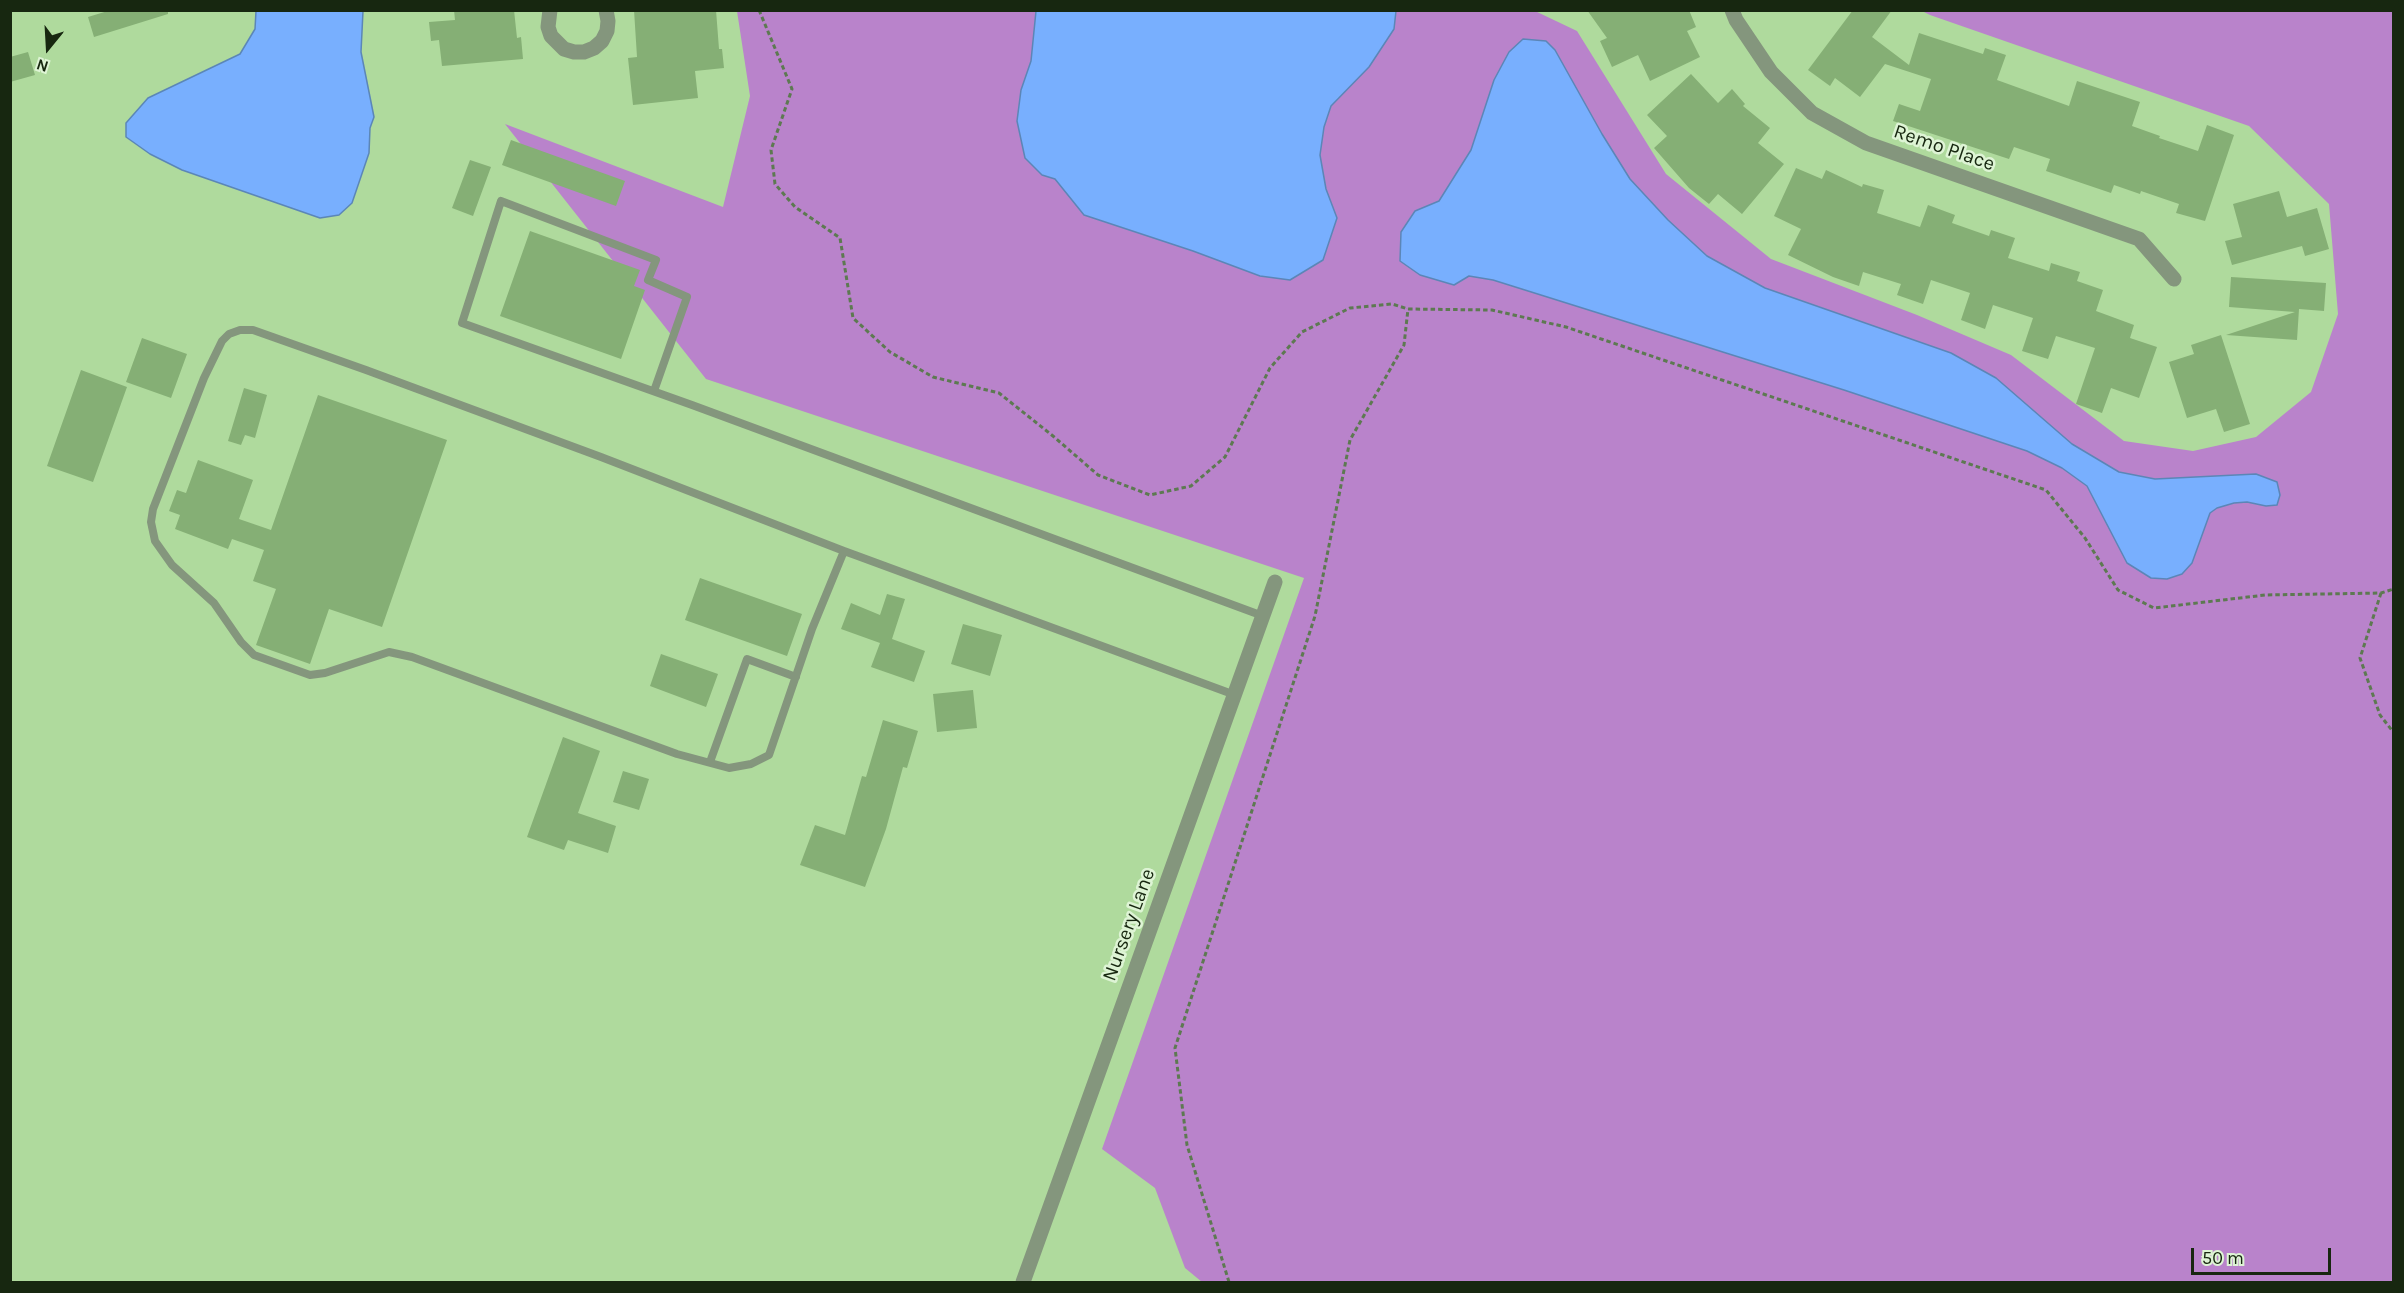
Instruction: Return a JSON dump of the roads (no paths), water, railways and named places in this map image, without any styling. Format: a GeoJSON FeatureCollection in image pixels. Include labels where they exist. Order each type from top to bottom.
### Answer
{"type":"FeatureCollection","features":[{"type":"Feature","properties":{"kind":"street"},"geometry":{"type":"LineString","coordinates":[[550,10],[548,27],[551,36],[564,49],[574,52],[594,48],[602,41],[607,31],[606,10]]}},
{"type":"Feature","properties":{"kind":"street","name":"Remo Place"},"geometry":{"type":"LineString","coordinates":[[1732,10],[1736,20],[1771,72],[1812,113],[1866,143],[2139,238],[2174,279]]}},
{"type":"Feature","properties":{"kind":"street","name":"Nursery Lane"},"geometry":{"type":"LineString","coordinates":[[1023,1282],[1275,582]]}},
{"type":"Feature","properties":{"kind":"lane"},"geometry":{"type":"LineString","coordinates":[[654,391],[687,297],[648,280],[656,260],[501,201],[462,323],[654,391],[1263,616]]}},
{"type":"Feature","properties":{"kind":"lane"},"geometry":{"type":"LineString","coordinates":[[844,551],[812,630],[769,755],[751,764],[729,768],[677,753],[412,657],[389,652],[324,673],[310,675],[254,655],[241,642],[213,603],[172,565],[155,541],[151,522],[153,509],[204,378],[222,341],[229,334],[240,330],[253,330],[366,369],[844,551],[1235,694]]}},
{"type":"Feature","properties":{"kind":"lane"},"geometry":{"type":"LineString","coordinates":[[710,762],[747,659],[796,677]]}},
{"type":"Feature","properties":{"kind":"water"},"geometry":{"type":"Polygon","coordinates":[[[256,11],[363,11],[361,52],[374,117],[370,128],[369,153],[352,203],[339,215],[320,218],[182,170],[150,154],[126,137],[126,123],[148,98],[240,54],[255,29],[256,11]]]}},
{"type":"Feature","properties":{"kind":"water"},"geometry":{"type":"Polygon","coordinates":[[[1036,11],[1396,11],[1394,29],[1369,67],[1331,106],[1324,127],[1320,155],[1326,189],[1337,218],[1323,260],[1290,280],[1260,276],[1084,215],[1055,179],[1042,175],[1025,158],[1017,121],[1021,90],[1031,61],[1036,11]]]}},
{"type":"Feature","properties":{"kind":"water"},"geometry":{"type":"Polygon","coordinates":[[[1523,39],[1546,41],[1555,50],[1630,179],[1668,220],[1707,256],[1765,288],[1951,353],[1996,378],[2072,444],[2119,472],[2155,479],[2256,474],[2277,482],[2280,495],[2277,505],[2266,506],[2247,502],[2217,508],[2210,513],[2192,563],[2182,574],[2167,579],[2151,578],[2127,563],[2087,486],[2062,468],[2027,451],[1844,390],[1493,280],[1469,276],[1454,285],[1420,275],[1400,261],[1401,232],[1415,211],[1439,201],[1471,150],[1494,80],[1509,52],[1523,39]]]}}]}
